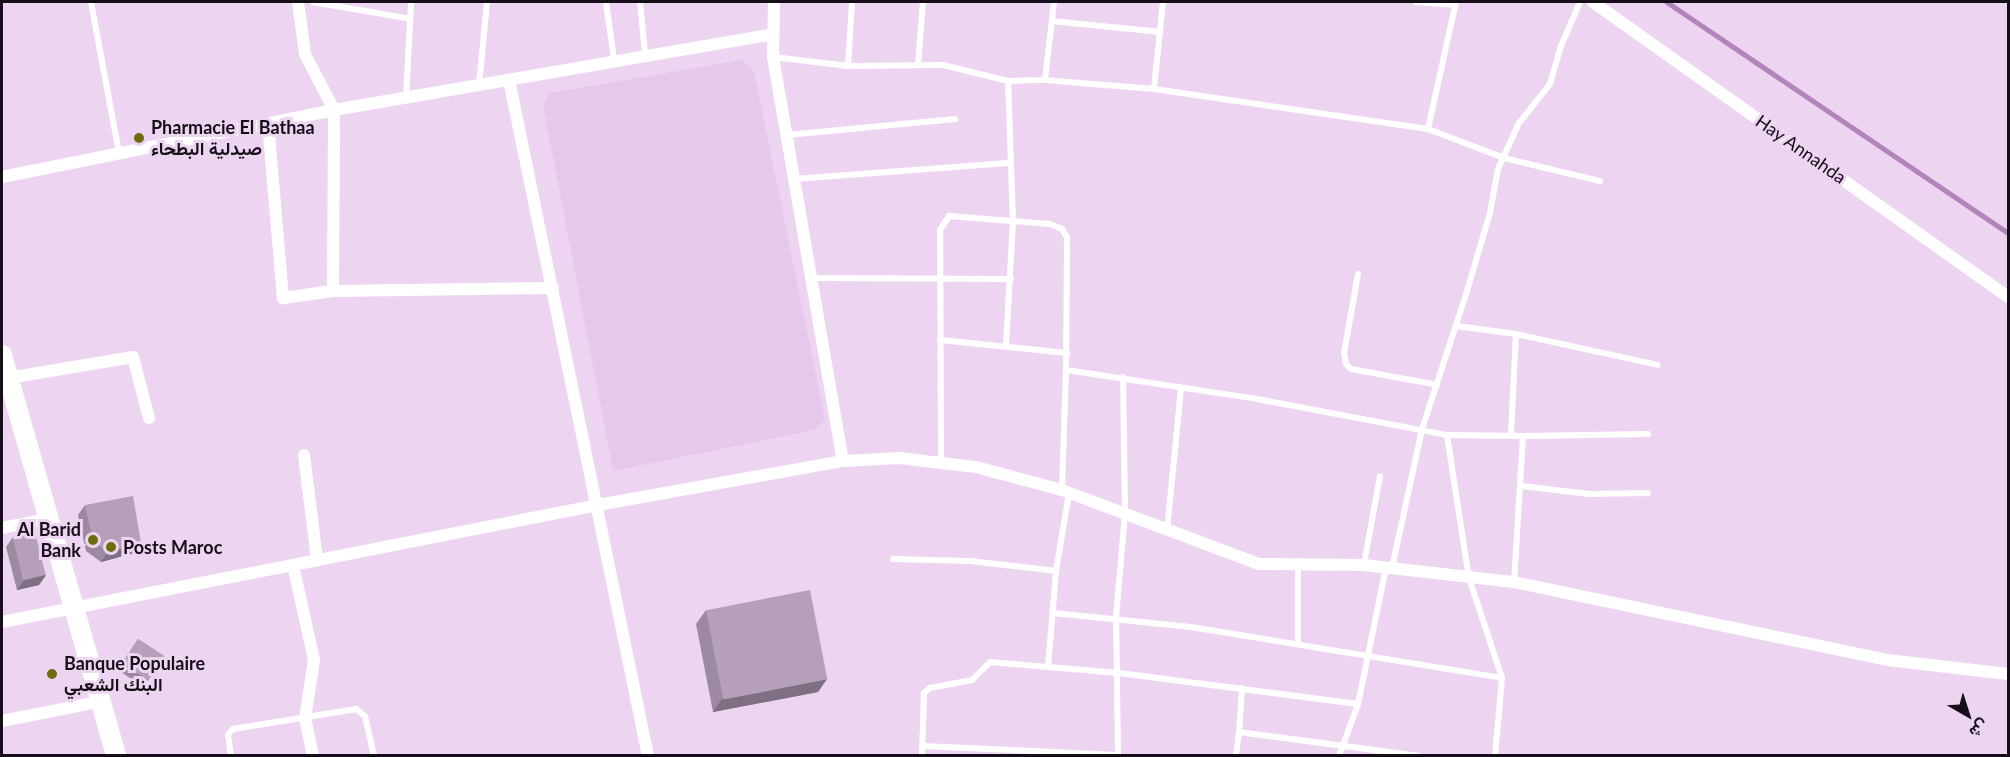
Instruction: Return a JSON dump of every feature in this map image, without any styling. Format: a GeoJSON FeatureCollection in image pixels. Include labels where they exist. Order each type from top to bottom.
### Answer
{"type":"FeatureCollection","features":[{"type":"Feature","properties":{"kind":"main road"},"geometry":{"type":"LineString","coordinates":[[2,355],[116,756]]}},
{"type":"Feature","properties":{"kind":"street"},"geometry":{"type":"LineString","coordinates":[[298,2],[305,54],[334,110],[333,291]]}},
{"type":"Feature","properties":{"kind":"street"},"geometry":{"type":"LineString","coordinates":[[774,2],[773,57],[843,462]]}},
{"type":"Feature","properties":{"kind":"street","name":"Hay Annahda"},"geometry":{"type":"LineString","coordinates":[[1593,2],[2008,297]]}},
{"type":"Feature","properties":{"kind":"street"},"geometry":{"type":"LineString","coordinates":[[2,177],[334,110],[509,80],[645,53],[773,34]]}},
{"type":"Feature","properties":{"kind":"street"},"geometry":{"type":"LineString","coordinates":[[509,80],[648,756]]}},
{"type":"Feature","properties":{"kind":"street"},"geometry":{"type":"LineString","coordinates":[[268,123],[282,295],[287,299],[333,291],[553,288]]}},
{"type":"Feature","properties":{"kind":"street"},"geometry":{"type":"LineString","coordinates":[[8,378],[133,357],[149,418]]}},
{"type":"Feature","properties":{"kind":"street"},"geometry":{"type":"LineString","coordinates":[[304,455],[317,560]]}},
{"type":"Feature","properties":{"kind":"street"},"geometry":{"type":"LineString","coordinates":[[2,622],[597,505],[843,462],[899,458],[941,461],[1066,491],[1125,512],[1167,532],[1237,558],[1298,565],[1364,565],[1514,582],[1887,660],[2008,674]]}},
{"type":"Feature","properties":{"kind":"street"},"geometry":{"type":"LineString","coordinates":[[2,528],[48,519]]}},
{"type":"Feature","properties":{"kind":"street"},"geometry":{"type":"LineString","coordinates":[[293,565],[314,660],[305,718],[313,756]]}},
{"type":"Feature","properties":{"kind":"street"},"geometry":{"type":"LineString","coordinates":[[2,721],[102,701]]}},
{"type":"Feature","properties":{"kind":"lane"},"geometry":{"type":"LineString","coordinates":[[91,2],[119,153]]}},
{"type":"Feature","properties":{"kind":"lane"},"geometry":{"type":"LineString","coordinates":[[313,2],[411,19]]}},
{"type":"Feature","properties":{"kind":"lane"},"geometry":{"type":"LineString","coordinates":[[406,98],[411,2]]}},
{"type":"Feature","properties":{"kind":"lane"},"geometry":{"type":"LineString","coordinates":[[479,85],[487,2]]}},
{"type":"Feature","properties":{"kind":"lane"},"geometry":{"type":"LineString","coordinates":[[606,2],[614,59]]}},
{"type":"Feature","properties":{"kind":"lane"},"geometry":{"type":"LineString","coordinates":[[640,2],[645,53]]}},
{"type":"Feature","properties":{"kind":"lane"},"geometry":{"type":"LineString","coordinates":[[848,66],[852,2]]}},
{"type":"Feature","properties":{"kind":"lane"},"geometry":{"type":"LineString","coordinates":[[918,65],[923,2]]}},
{"type":"Feature","properties":{"kind":"lane"},"geometry":{"type":"LineString","coordinates":[[1045,80],[1054,2]]}},
{"type":"Feature","properties":{"kind":"lane"},"geometry":{"type":"LineString","coordinates":[[1154,89],[1163,2]]}},
{"type":"Feature","properties":{"kind":"lane"},"geometry":{"type":"LineString","coordinates":[[1416,2],[1456,3],[1428,129]]}},
{"type":"Feature","properties":{"kind":"lane"},"geometry":{"type":"LineString","coordinates":[[1339,756],[1358,704],[1370,657],[1422,429],[1438,385],[1490,213],[1498,169],[1519,123],[1550,84],[1561,46],[1580,2]]}},
{"type":"Feature","properties":{"kind":"lane"},"geometry":{"type":"LineString","coordinates":[[1052,21],[1160,32]]}},
{"type":"Feature","properties":{"kind":"lane"},"geometry":{"type":"LineString","coordinates":[[773,57],[848,66],[943,65],[1008,81],[1045,80],[1154,89],[1428,129],[1504,158],[1600,181]]}},
{"type":"Feature","properties":{"kind":"lane"},"geometry":{"type":"LineString","coordinates":[[1006,346],[1013,220],[1008,81]]}},
{"type":"Feature","properties":{"kind":"lane"},"geometry":{"type":"LineString","coordinates":[[786,135],[955,119]]}},
{"type":"Feature","properties":{"kind":"lane"},"geometry":{"type":"LineString","coordinates":[[795,179],[1010,163]]}},
{"type":"Feature","properties":{"kind":"lane"},"geometry":{"type":"LineString","coordinates":[[941,461],[940,340],[943,221],[949,216],[1013,220],[1050,224],[1062,229],[1067,237],[1066,491],[1056,571],[1048,667]]}},
{"type":"Feature","properties":{"kind":"lane"},"geometry":{"type":"LineString","coordinates":[[1358,274],[1344,353],[1346,364],[1351,369],[1438,385]]}},
{"type":"Feature","properties":{"kind":"lane"},"geometry":{"type":"LineString","coordinates":[[813,278],[1011,279]]}},
{"type":"Feature","properties":{"kind":"lane"},"geometry":{"type":"LineString","coordinates":[[1456,326],[1516,334],[1658,365]]}},
{"type":"Feature","properties":{"kind":"lane"},"geometry":{"type":"LineString","coordinates":[[1511,435],[1516,334]]}},
{"type":"Feature","properties":{"kind":"lane"},"geometry":{"type":"LineString","coordinates":[[940,340],[1067,353]]}},
{"type":"Feature","properties":{"kind":"lane"},"geometry":{"type":"LineString","coordinates":[[1066,370],[1123,377],[1447,435],[1648,434]]}},
{"type":"Feature","properties":{"kind":"lane"},"geometry":{"type":"LineString","coordinates":[[922,746],[1037,754],[1120,755],[1116,618],[1125,512],[1123,377]]}},
{"type":"Feature","properties":{"kind":"lane"},"geometry":{"type":"LineString","coordinates":[[1167,532],[1181,389]]}},
{"type":"Feature","properties":{"kind":"lane"},"geometry":{"type":"LineString","coordinates":[[1447,435],[1469,578],[1502,678],[1495,756]]}},
{"type":"Feature","properties":{"kind":"lane"},"geometry":{"type":"LineString","coordinates":[[1514,582],[1522,486],[1523,436]]}},
{"type":"Feature","properties":{"kind":"lane"},"geometry":{"type":"LineString","coordinates":[[1364,565],[1380,476]]}},
{"type":"Feature","properties":{"kind":"lane"},"geometry":{"type":"LineString","coordinates":[[1522,486],[1589,494],[1648,493]]}},
{"type":"Feature","properties":{"kind":"lane"},"geometry":{"type":"LineString","coordinates":[[893,559],[970,561],[1056,571]]}},
{"type":"Feature","properties":{"kind":"lane"},"geometry":{"type":"LineString","coordinates":[[1298,565],[1298,644]]}},
{"type":"Feature","properties":{"kind":"lane"},"geometry":{"type":"LineString","coordinates":[[1053,613],[1116,618],[1298,644],[1502,678]]}},
{"type":"Feature","properties":{"kind":"lane"},"geometry":{"type":"LineString","coordinates":[[922,756],[921,699],[930,688],[972,680],[990,662],[1119,673],[1358,704]]}},
{"type":"Feature","properties":{"kind":"lane"},"geometry":{"type":"LineString","coordinates":[[1236,756],[1242,688]]}},
{"type":"Feature","properties":{"kind":"lane"},"geometry":{"type":"LineString","coordinates":[[231,756],[228,735],[233,729],[356,710],[361,712],[374,756]]}},
{"type":"Feature","properties":{"kind":"lane"},"geometry":{"type":"LineString","coordinates":[[1239,732],[1419,756]]}},
{"type":"Feature","properties":{"kind":"shaded area"},"geometry":{"type":"Polygon","coordinates":[[[742,60],[754,71],[825,420],[814,430],[613,471],[543,105],[549,93],[742,60]]]}},
{"type":"Feature","properties":{"kind":"building"},"geometry":{"type":"Polygon","coordinates":[[[133,496],[141,543],[108,552],[93,541],[85,505],[133,496]]]}},
{"type":"Feature","properties":{"kind":"building"},"geometry":{"type":"Polygon","coordinates":[[[35,532],[46,575],[23,580],[13,538],[35,532]]]}},
{"type":"Feature","properties":{"kind":"building"},"geometry":{"type":"Polygon","coordinates":[[[810,590],[827,679],[723,700],[706,610],[810,590]]]}},
{"type":"Feature","properties":{"kind":"building"},"geometry":{"type":"Polygon","coordinates":[[[138,639],[164,656],[148,680],[122,663],[138,639]]]}},
{"type":"Feature","properties":{"kind":"waterway"},"geometry":{"type":"LineString","coordinates":[[1667,2],[2008,233]]}},
{"type":"Feature","properties":{"kind":"place","name":"Pharmacie El Bathaa صيدلية البطحاء"},"geometry":{"type":"Point","coordinates":[139,138]}},
{"type":"Feature","properties":{"kind":"place","name":"Al Barid Bank"},"geometry":{"type":"Point","coordinates":[93,540]}},
{"type":"Feature","properties":{"kind":"place","name":"Posts Maroc"},"geometry":{"type":"Point","coordinates":[111,547]}},
{"type":"Feature","properties":{"kind":"place","name":"Banque Populaire البنك الشعبي"},"geometry":{"type":"Point","coordinates":[52,674]}}]}
